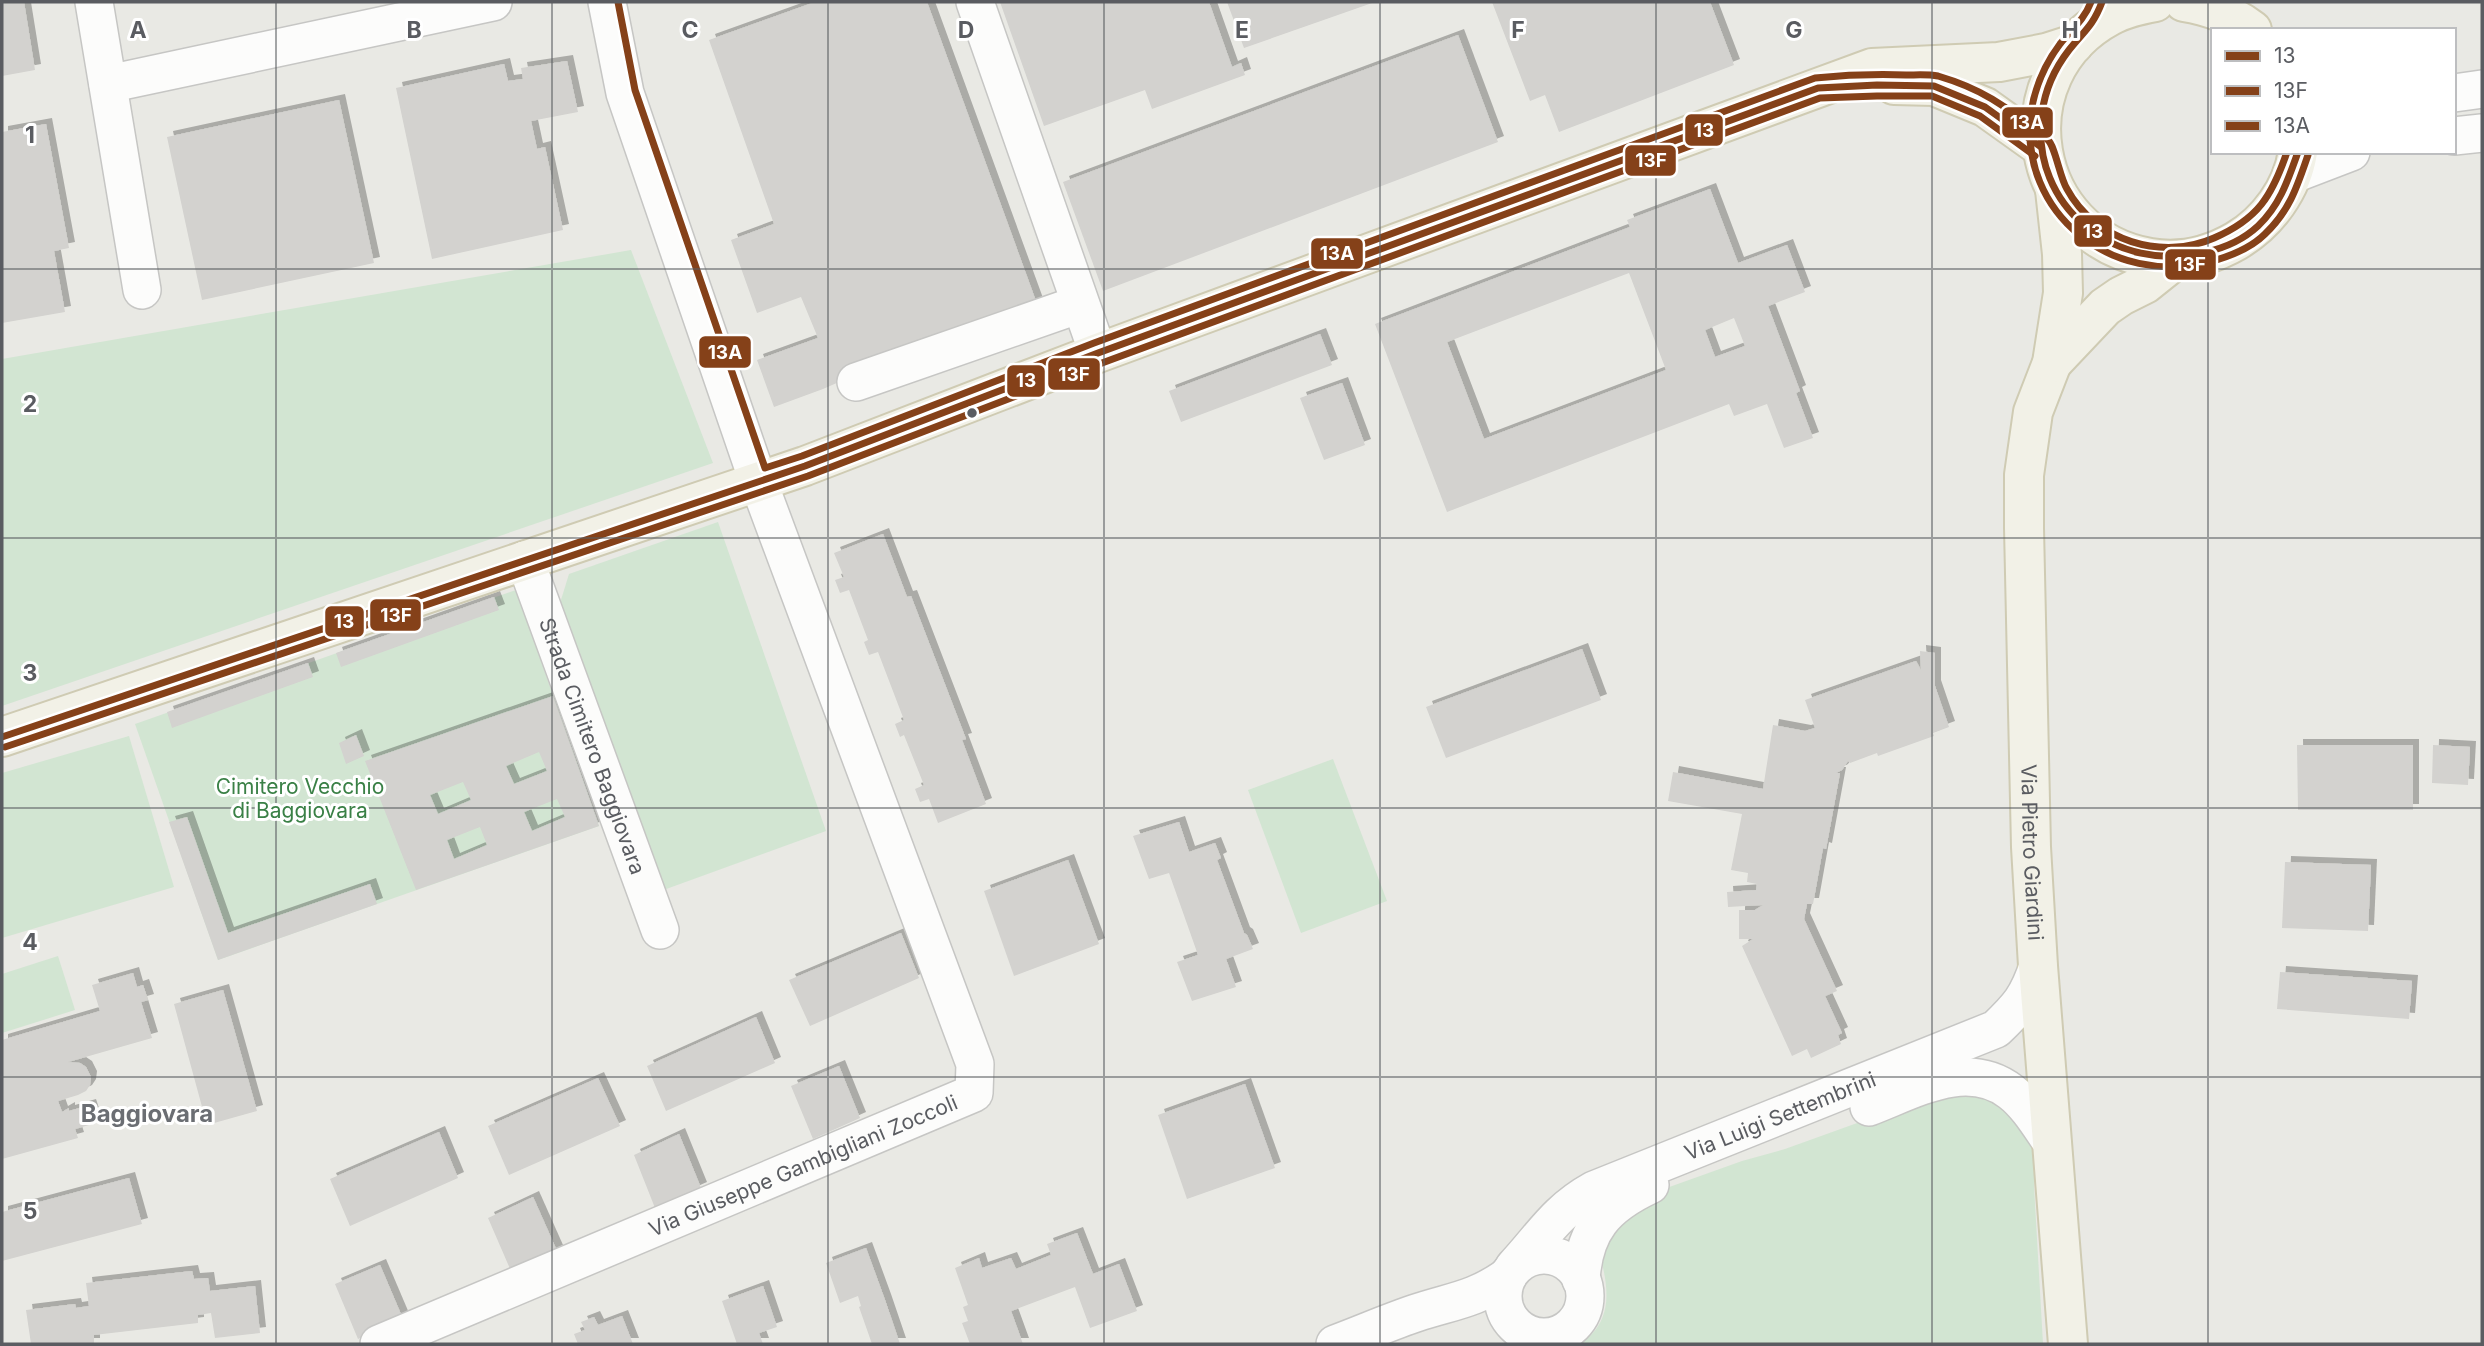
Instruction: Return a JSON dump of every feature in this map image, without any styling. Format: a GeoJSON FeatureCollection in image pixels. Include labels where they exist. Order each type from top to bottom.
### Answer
{"type":"FeatureCollection","features":[{"type":"Feature","properties":{"kind":"main road","name":"Via Pietro Giardini"},"geometry":{"type":"LineString","coordinates":[[2155,2],[2132,6],[2089,25],[2060,62],[2046,92],[2040,125],[2046,170],[2055,190],[2076,220],[2105,242],[2138,256],[2175,260],[2212,253],[2246,235],[2273,208],[2295,164]]}},
{"type":"Feature","properties":{"kind":"main road"},"geometry":{"type":"LineString","coordinates":[[2184,2],[2203,5],[2231,15]]}},
{"type":"Feature","properties":{"kind":"main road"},"geometry":{"type":"LineString","coordinates":[[2,737],[805,466],[1098,353],[1872,68],[1999,62],[2046,53],[2089,25]]}},
{"type":"Feature","properties":{"kind":"main road"},"geometry":{"type":"LineString","coordinates":[[1818,88],[1934,86],[1985,107],[2041,147]]}},
{"type":"Feature","properties":{"kind":"main road","name":"Via Pietro Giardini"},"geometry":{"type":"LineString","coordinates":[[2055,190],[2063,293],[2052,363],[2033,412],[2024,475],[2031,846],[2066,1340]]}},
{"type":"Feature","properties":{"kind":"main road","name":"Via Pietro Giardini"},"geometry":{"type":"LineString","coordinates":[[2052,363],[2105,307],[2145,284],[2175,260]]}},
{"type":"Feature","properties":{"kind":"street"},"geometry":{"type":"LineString","coordinates":[[94,2],[142,290]]}},
{"type":"Feature","properties":{"kind":"street"},"geometry":{"type":"LineString","coordinates":[[108,84],[493,2]]}},
{"type":"Feature","properties":{"kind":"street"},"geometry":{"type":"LineString","coordinates":[[607,2],[625,93],[758,481]]}},
{"type":"Feature","properties":{"kind":"street"},"geometry":{"type":"LineString","coordinates":[[975,2],[1098,353]]}},
{"type":"Feature","properties":{"kind":"street"},"geometry":{"type":"LineString","coordinates":[[2456,93],[2482,89]]}},
{"type":"Feature","properties":{"kind":"street"},"geometry":{"type":"LineString","coordinates":[[2456,136],[2482,133]]}},
{"type":"Feature","properties":{"kind":"street"},"geometry":{"type":"LineString","coordinates":[[2295,164],[2342,154]]}},
{"type":"Feature","properties":{"kind":"street"},"geometry":{"type":"LineString","coordinates":[[856,382],[1080,304]]}},
{"type":"Feature","properties":{"kind":"street","name":"Via Giuseppe Gambigliani Zoccoli"},"geometry":{"type":"LineString","coordinates":[[379,1344],[974,1093],[975,1064],[758,481]]}},
{"type":"Feature","properties":{"kind":"street","name":"Strada Cimitero Baggiovara"},"geometry":{"type":"LineString","coordinates":[[525,560],[660,930]]}},
{"type":"Feature","properties":{"kind":"street","name":"Via Luigi Settembrini"},"geometry":{"type":"LineString","coordinates":[[1335,1344],[1419,1312],[1478,1295],[1511,1272],[1567,1206],[1594,1190],[1996,1029],[2015,1011],[2030,991],[2038,966]]}},
{"type":"Feature","properties":{"kind":"street","name":"Via Luigi Settembrini"},"geometry":{"type":"LineString","coordinates":[[1581,1280],[1584,1250],[1594,1228],[1605,1215],[1638,1191],[1661,1180],[1811,1130],[1938,1080],[1973,1076],[2001,1086],[2013,1093],[2052,1143]]}},
{"type":"Feature","properties":{"kind":"street"},"geometry":{"type":"LineString","coordinates":[[1538,1255],[1564,1260],[1581,1280],[1584,1303],[1574,1324],[1538,1335],[1507,1314],[1503,1289],[1511,1272],[1525,1260],[1538,1255]]}},
{"type":"Feature","properties":{"kind":"street","name":"Via Luigi Settembrini"},"geometry":{"type":"LineString","coordinates":[[1452,1304],[1478,1309],[1538,1335]]}},
{"type":"Feature","properties":{"kind":"green space"},"geometry":{"type":"Polygon","coordinates":[[[631,250],[713,463],[2,706],[2,359],[631,250]]]}},
{"type":"Feature","properties":{"kind":"green space"},"geometry":{"type":"Polygon","coordinates":[[[718,522],[826,831],[658,892],[556,616],[569,574],[718,522]]]}},
{"type":"Feature","properties":{"kind":"green space","name":"Cimitero Vecchio di Baggiovara"},"geometry":{"type":"Polygon","coordinates":[[[516,590],[599,826],[218,960],[135,724],[516,590]]]}},
{"type":"Feature","properties":{"kind":"green space"},"geometry":{"type":"Polygon","coordinates":[[[129,736],[174,887],[2,938],[2,773],[129,736]]]}},
{"type":"Feature","properties":{"kind":"green space"},"geometry":{"type":"Polygon","coordinates":[[[1333,759],[1387,901],[1301,933],[1248,790],[1333,759]]]}},
{"type":"Feature","properties":{"kind":"green space"},"geometry":{"type":"Polygon","coordinates":[[[58,956],[75,1010],[2,1033],[2,974],[58,956]]]}},
{"type":"Feature","properties":{"kind":"green space"},"geometry":{"type":"Polygon","coordinates":[[[1976,1088],[2003,1104],[2025,1129],[2035,1158],[2034,1186],[2043,1344],[1580,1344],[1592,1334],[1604,1313],[1606,1288],[1598,1248],[1647,1195],[1946,1091],[1976,1088]]]}},
{"type":"Feature","properties":{"kind":"building"},"geometry":{"type":"Polygon","coordinates":[[[2,2],[24,2],[35,70],[2,76],[2,2]]]}},
{"type":"Feature","properties":{"kind":"building"},"geometry":{"type":"Polygon","coordinates":[[[815,2],[927,2],[1037,304],[933,341],[823,389],[774,407],[757,360],[818,338],[801,297],[757,313],[731,240],[774,224],[709,40],[815,2]]]}},
{"type":"Feature","properties":{"kind":"building"},"geometry":{"type":"Polygon","coordinates":[[[1000,2],[1209,2],[1232,67],[1241,63],[1245,75],[1152,109],[1145,90],[1044,126],[1000,2]]]}},
{"type":"Feature","properties":{"kind":"building"},"geometry":{"type":"Polygon","coordinates":[[[1227,2],[1375,2],[1244,48],[1227,2]]]}},
{"type":"Feature","properties":{"kind":"building"},"geometry":{"type":"Polygon","coordinates":[[[1492,2],[1710,2],[1734,65],[1559,132],[1545,95],[1530,101],[1492,2]]]}},
{"type":"Feature","properties":{"kind":"building"},"geometry":{"type":"Polygon","coordinates":[[[1458,35],[1498,142],[1103,291],[1063,182],[1458,35]]]}},
{"type":"Feature","properties":{"kind":"building"},"geometry":{"type":"Polygon","coordinates":[[[567,61],[578,112],[531,121],[537,149],[545,147],[563,230],[432,259],[396,88],[504,64],[508,81],[523,79],[521,68],[567,61]]]}},
{"type":"Feature","properties":{"kind":"building"},"geometry":{"type":"Polygon","coordinates":[[[339,100],[374,263],[202,300],[167,137],[339,100]]]}},
{"type":"Feature","properties":{"kind":"building"},"geometry":{"type":"Polygon","coordinates":[[[46,124],[69,248],[54,251],[65,312],[2,323],[2,132],[46,124]]]}},
{"type":"Feature","properties":{"kind":"building"},"geometry":{"type":"Polygon","coordinates":[[[1710,189],[1738,263],[1787,245],[1805,292],[1768,306],[1800,391],[1796,393],[1813,438],[1784,448],[1767,404],[1734,416],[1729,404],[1447,512],[1375,324],[1630,227],[1627,220],[1710,189]],[[1629,273],[1447,342],[1484,439],[1666,370],[1629,273]],[[1734,318],[1705,330],[1715,357],[1745,346],[1734,318]]]}},
{"type":"Feature","properties":{"kind":"building"},"geometry":{"type":"Polygon","coordinates":[[[1320,334],[1332,365],[1181,422],[1169,391],[1320,334]]]}},
{"type":"Feature","properties":{"kind":"building"},"geometry":{"type":"Polygon","coordinates":[[[1342,383],[1365,445],[1324,460],[1300,398],[1342,383]]]}},
{"type":"Feature","properties":{"kind":"building"},"geometry":{"type":"Polygon","coordinates":[[[883,534],[907,597],[911,596],[966,739],[962,740],[986,804],[938,823],[929,799],[920,802],[915,789],[924,785],[904,735],[900,737],[895,724],[904,720],[878,652],[869,655],[864,642],[868,640],[849,590],[840,593],[835,580],[844,577],[834,553],[883,534]]]}},
{"type":"Feature","properties":{"kind":"building"},"geometry":{"type":"Polygon","coordinates":[[[494,597],[499,610],[341,667],[336,653],[494,597]]]}},
{"type":"Feature","properties":{"kind":"building"},"geometry":{"type":"Polygon","coordinates":[[[1582,649],[1601,700],[1446,758],[1426,707],[1582,649]]]}},
{"type":"Feature","properties":{"kind":"building"},"geometry":{"type":"Polygon","coordinates":[[[1920,651],[1935,653],[1935,686],[1949,727],[1933,733],[1934,736],[1878,756],[1877,753],[1850,763],[1848,761],[1842,770],[1836,773],[1840,773],[1826,849],[1823,848],[1813,904],[1807,904],[1804,919],[1837,991],[1825,996],[1842,1033],[1838,1035],[1841,1044],[1811,1058],[1807,1049],[1792,1056],[1742,946],[1753,939],[1739,939],[1739,910],[1755,910],[1763,905],[1728,907],[1727,892],[1756,890],[1757,884],[1747,882],[1748,873],[1731,870],[1742,814],[1668,801],[1673,772],[1763,789],[1773,725],[1805,731],[1815,728],[1805,700],[1916,661],[1921,670],[1920,651]]]}},
{"type":"Feature","properties":{"kind":"building"},"geometry":{"type":"Polygon","coordinates":[[[308,663],[313,677],[172,728],[167,712],[308,663]]]}},
{"type":"Feature","properties":{"kind":"building"},"geometry":{"type":"Polygon","coordinates":[[[553,696],[599,826],[416,890],[365,761],[553,696]],[[539,752],[506,766],[514,784],[547,771],[539,752]],[[463,782],[430,795],[438,814],[471,800],[463,782]],[[557,799],[524,812],[532,831],[565,817],[557,799]],[[480,827],[447,840],[454,859],[487,845],[480,827]]]}},
{"type":"Feature","properties":{"kind":"building"},"geometry":{"type":"Polygon","coordinates":[[[356,735],[364,756],[346,764],[339,743],[356,735]]]}},
{"type":"Feature","properties":{"kind":"building"},"geometry":{"type":"Polygon","coordinates":[[[2297,745],[2413,745],[2413,810],[2298,810],[2297,745]]]}},
{"type":"Feature","properties":{"kind":"building"},"geometry":{"type":"Polygon","coordinates":[[[2433,745],[2470,747],[2468,785],[2432,783],[2433,745]]]}},
{"type":"Feature","properties":{"kind":"building"},"geometry":{"type":"Polygon","coordinates":[[[187,817],[228,933],[370,884],[377,904],[218,960],[169,822],[187,817]]]}},
{"type":"Feature","properties":{"kind":"building"},"geometry":{"type":"Polygon","coordinates":[[[1179,822],[1189,852],[1215,843],[1221,858],[1217,860],[1244,933],[1253,949],[1226,959],[1236,987],[1192,1001],[1177,962],[1198,955],[1169,873],[1149,879],[1133,836],[1179,822]]]}},
{"type":"Feature","properties":{"kind":"building"},"geometry":{"type":"Polygon","coordinates":[[[1068,860],[1099,944],[1014,976],[984,891],[1068,860]]]}},
{"type":"Feature","properties":{"kind":"building"},"geometry":{"type":"Polygon","coordinates":[[[2285,862],[2371,865],[2368,931],[2282,928],[2285,862]]]}},
{"type":"Feature","properties":{"kind":"building"},"geometry":{"type":"Polygon","coordinates":[[[901,933],[919,978],[810,1026],[789,980],[901,933]]]}},
{"type":"Feature","properties":{"kind":"building"},"geometry":{"type":"Polygon","coordinates":[[[2280,972],[2412,981],[2409,1019],[2277,1009],[2280,972]]]}},
{"type":"Feature","properties":{"kind":"building"},"geometry":{"type":"Polygon","coordinates":[[[133,973],[137,987],[143,985],[148,1000],[141,1002],[152,1038],[68,1062],[80,1063],[86,1067],[91,1077],[90,1085],[78,1095],[58,1101],[62,1112],[69,1108],[69,1111],[90,1105],[96,1123],[75,1129],[78,1138],[2,1159],[2,1040],[100,1011],[92,985],[133,973]]]}},
{"type":"Feature","properties":{"kind":"building"},"geometry":{"type":"Polygon","coordinates":[[[223,990],[257,1111],[207,1125],[174,1004],[223,990]]]}},
{"type":"Feature","properties":{"kind":"building"},"geometry":{"type":"Polygon","coordinates":[[[756,1017],[775,1063],[666,1111],[647,1066],[756,1017]]]}},
{"type":"Feature","properties":{"kind":"building"},"geometry":{"type":"Polygon","coordinates":[[[839,1066],[860,1118],[813,1139],[791,1086],[839,1066]]]}},
{"type":"Feature","properties":{"kind":"building"},"geometry":{"type":"Polygon","coordinates":[[[598,1078],[620,1126],[509,1175],[488,1126],[598,1078]]]}},
{"type":"Feature","properties":{"kind":"building"},"geometry":{"type":"Polygon","coordinates":[[[1245,1084],[1275,1168],[1187,1199],[1158,1115],[1245,1084]]]}},
{"type":"Feature","properties":{"kind":"building"},"geometry":{"type":"Polygon","coordinates":[[[439,1132],[458,1178],[350,1226],[330,1179],[439,1132]]]}},
{"type":"Feature","properties":{"kind":"building"},"geometry":{"type":"Polygon","coordinates":[[[679,1134],[701,1188],[655,1208],[634,1155],[679,1134]]]}},
{"type":"Feature","properties":{"kind":"building"},"geometry":{"type":"Polygon","coordinates":[[[129,1178],[142,1224],[2,1261],[2,1212],[129,1178]]]}},
{"type":"Feature","properties":{"kind":"building"},"geometry":{"type":"Polygon","coordinates":[[[533,1197],[557,1251],[511,1271],[488,1218],[533,1197]]]}},
{"type":"Feature","properties":{"kind":"building"},"geometry":{"type":"Polygon","coordinates":[[[1077,1233],[1093,1274],[1119,1264],[1137,1311],[1090,1328],[1075,1287],[1011,1311],[1023,1344],[970,1344],[962,1323],[968,1321],[963,1307],[968,1305],[955,1268],[979,1258],[982,1268],[1011,1258],[1016,1269],[1051,1255],[1047,1244],[1077,1233]]]}},
{"type":"Feature","properties":{"kind":"building"},"geometry":{"type":"Polygon","coordinates":[[[866,1248],[900,1344],[872,1344],[859,1307],[858,1296],[840,1303],[826,1263],[866,1248]]]}},
{"type":"Feature","properties":{"kind":"building"},"geometry":{"type":"Polygon","coordinates":[[[380,1265],[403,1319],[358,1339],[335,1284],[380,1265]]]}},
{"type":"Feature","properties":{"kind":"building"},"geometry":{"type":"Polygon","coordinates":[[[192,1271],[194,1279],[208,1278],[210,1291],[255,1286],[260,1333],[215,1338],[211,1313],[198,1315],[198,1323],[94,1335],[94,1344],[31,1344],[26,1310],[75,1304],[76,1308],[89,1306],[86,1283],[192,1271]]]}},
{"type":"Feature","properties":{"kind":"building"},"geometry":{"type":"Polygon","coordinates":[[[763,1286],[777,1327],[759,1333],[763,1344],[737,1344],[722,1301],[763,1286]]]}},
{"type":"Feature","properties":{"kind":"building"},"geometry":{"type":"Polygon","coordinates":[[[622,1316],[633,1344],[578,1344],[574,1334],[585,1330],[581,1322],[594,1317],[598,1325],[622,1316]]]}},
{"type":"Feature","properties":{"kind":"transit line","name":"13A"},"geometry":{"type":"LineString","coordinates":[[618,2],[635,90],[765,468],[1094,343],[1815,78],[1930,75],[1980,92],[2022,118],[2051,143],[2067,189],[2079,207],[2094,222],[2131,242],[2152,246],[2194,245],[2242,223],[2269,194],[2286,154]]}},
{"type":"Feature","properties":{"kind":"transit line","name":"13F"},"geometry":{"type":"LineString","coordinates":[[2091,2],[2060,44],[2041,76],[2031,112],[2031,149],[2040,182],[2056,211],[2079,235],[2107,252],[2139,263],[2173,267],[2224,257],[2253,244],[2274,225],[2292,197],[2308,155]]}},
{"type":"Feature","properties":{"kind":"transit line","name":"13"},"geometry":{"type":"LineString","coordinates":[[2102,2],[2092,23],[2059,64],[2048,88],[2042,113],[2042,147],[2050,178],[2065,204],[2086,226],[2112,243],[2141,253],[2173,256],[2220,248],[2246,235],[2266,218],[2282,192],[2297,154]]}},
{"type":"Feature","properties":{"kind":"transit line","name":"13"},"geometry":{"type":"LineString","coordinates":[[2,737],[805,466],[1098,353],[1818,88],[1934,86],[1985,107],[2041,147]]}},
{"type":"Feature","properties":{"kind":"transit line","name":"13F"},"geometry":{"type":"LineString","coordinates":[[5,747],[808,476],[1102,363],[1820,98],[1932,96],[1980,116],[2035,156]]}},
{"type":"Feature","properties":{"kind":"district","name":"Baggiovara"},"geometry":{"type":"Point","coordinates":[147,1113]}}]}
